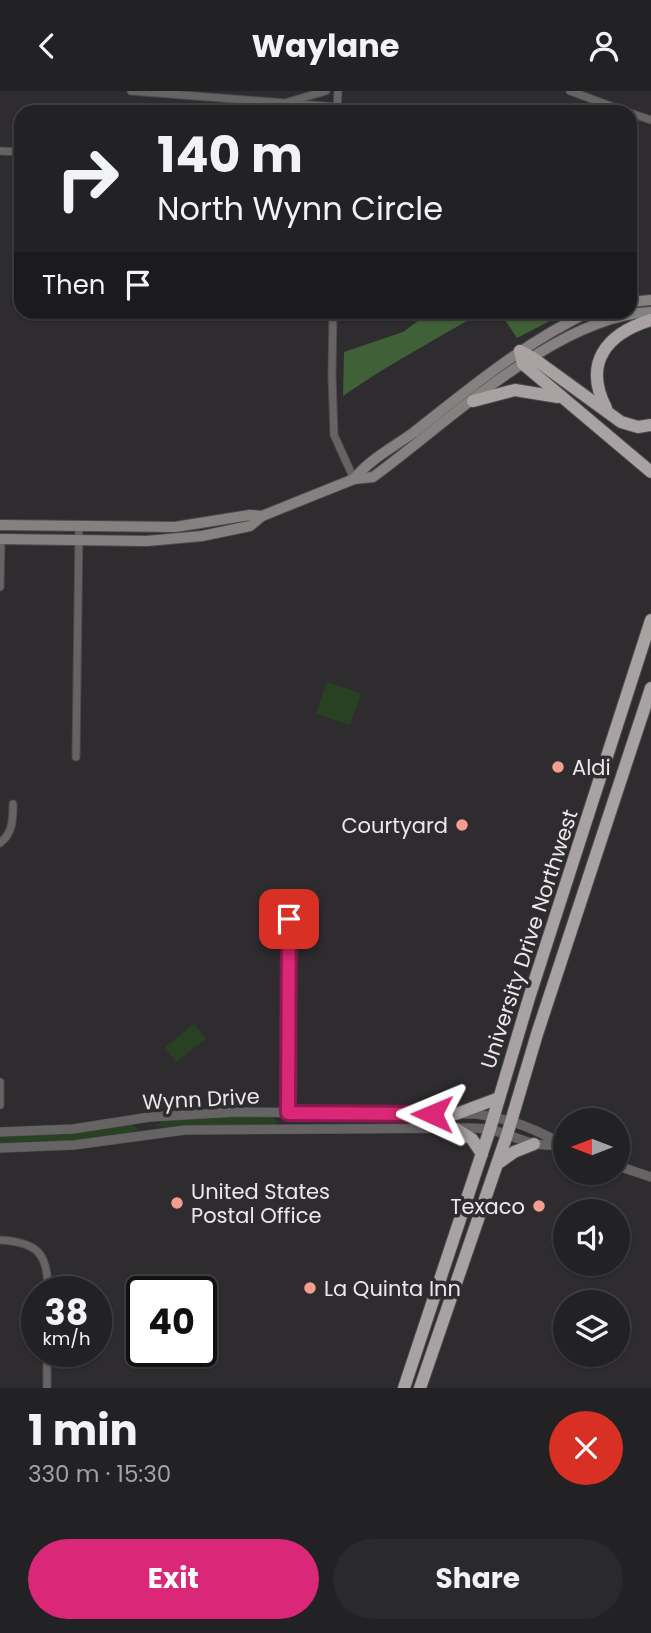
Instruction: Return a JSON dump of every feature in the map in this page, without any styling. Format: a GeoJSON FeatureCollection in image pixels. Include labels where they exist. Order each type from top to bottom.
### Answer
{"type":"FeatureCollection","features":[{"type":"Feature","properties":{"kind":"highway"},"geometry":{"type":"LineString","coordinates":[[608,411],[598,392],[595,373],[601,356],[610,342],[622,332],[651,320]]}},
{"type":"Feature","properties":{"kind":"highway"},"geometry":{"type":"LineString","coordinates":[[525,358],[561,398],[651,472]]}},
{"type":"Feature","properties":{"kind":"highway"},"geometry":{"type":"LineString","coordinates":[[525,358],[621,422],[638,427],[651,425]]}},
{"type":"Feature","properties":{"kind":"highway"},"geometry":{"type":"LineString","coordinates":[[473,401],[514,390],[561,398]]}},
{"type":"Feature","properties":{"kind":"highway","name":"University Drive Northwest"},"geometry":{"type":"LineString","coordinates":[[404,1388],[492,1123],[529,998],[651,620]]}},
{"type":"Feature","properties":{"kind":"highway","name":"University Drive Northwest"},"geometry":{"type":"LineString","coordinates":[[420,1388],[497,1165],[651,688]]}},
{"type":"Feature","properties":{"kind":"highway"},"geometry":{"type":"LineString","coordinates":[[456,1114],[499,1098]]}},
{"type":"Feature","properties":{"kind":"highway"},"geometry":{"type":"LineString","coordinates":[[456,1129],[472,1139],[482,1154]]}},
{"type":"Feature","properties":{"kind":"highway"},"geometry":{"type":"LineString","coordinates":[[497,1165],[514,1152],[534,1144]]}},
{"type":"Feature","properties":{"kind":"main road"},"geometry":{"type":"LineString","coordinates":[[1,539],[147,541],[202,536],[250,526],[262,516],[354,479],[373,477],[473,401],[559,327],[575,319]]}},
{"type":"Feature","properties":{"kind":"main road"},"geometry":{"type":"LineString","coordinates":[[354,479],[366,464],[525,358],[568,335],[610,319]]}},
{"type":"Feature","properties":{"kind":"main road"},"geometry":{"type":"LineString","coordinates":[[0,526],[175,527],[239,516],[262,516]]}},
{"type":"Feature","properties":{"kind":"street"},"geometry":{"type":"LineString","coordinates":[[131,91],[299,105]]}},
{"type":"Feature","properties":{"kind":"street"},"geometry":{"type":"LineString","coordinates":[[284,103],[326,91]]}},
{"type":"Feature","properties":{"kind":"street"},"geometry":{"type":"LineString","coordinates":[[570,91],[608,105]]}},
{"type":"Feature","properties":{"kind":"street"},"geometry":{"type":"LineString","coordinates":[[333,319],[334,435],[354,479]]}},
{"type":"Feature","properties":{"kind":"street"},"geometry":{"type":"LineString","coordinates":[[76,757],[79,527]]}},
{"type":"Feature","properties":{"kind":"street"},"geometry":{"type":"LineString","coordinates":[[0,587],[1,539]]}},
{"type":"Feature","properties":{"kind":"street"},"geometry":{"type":"LineString","coordinates":[[0,843],[13,825],[13,804]]}},
{"type":"Feature","properties":{"kind":"street"},"geometry":{"type":"LineString","coordinates":[[288,1113],[289,919]]}},
{"type":"Feature","properties":{"kind":"street"},"geometry":{"type":"LineString","coordinates":[[0,1082],[0,1105]]}},
{"type":"Feature","properties":{"kind":"street","name":"Wynn Drive"},"geometry":{"type":"LineString","coordinates":[[0,1132],[73,1129],[150,1117],[236,1112],[456,1114],[492,1123],[506,1135],[534,1144],[553,1146]]}},
{"type":"Feature","properties":{"kind":"street","name":"Wynn Drive"},"geometry":{"type":"LineString","coordinates":[[0,1148],[74,1145],[185,1130],[456,1129],[510,1122],[540,1131],[553,1139]]}},
{"type":"Feature","properties":{"kind":"street"},"geometry":{"type":"LineString","coordinates":[[630,1169],[651,1177]]}},
{"type":"Feature","properties":{"kind":"street"},"geometry":{"type":"LineString","coordinates":[[0,1240],[24,1242],[36,1249],[46,1264],[47,1276]]}},
{"type":"Feature","properties":{"kind":"street"},"geometry":{"type":"LineString","coordinates":[[47,1367],[47,1388]]}},
{"type":"Feature","properties":{"kind":"green space"},"geometry":{"type":"Polygon","coordinates":[[[421,319],[470,319],[343,396],[344,352],[403,332],[421,319]]]}},
{"type":"Feature","properties":{"kind":"green space"},"geometry":{"type":"Polygon","coordinates":[[[504,319],[554,319],[517,338],[504,319]]]}},
{"type":"Feature","properties":{"kind":"green space"},"geometry":{"type":"Polygon","coordinates":[[[326,682],[361,693],[350,725],[316,714],[326,682]]]}},
{"type":"Feature","properties":{"kind":"green space"},"geometry":{"type":"Polygon","coordinates":[[[194,1024],[206,1039],[176,1062],[165,1047],[194,1024]]]}},
{"type":"Feature","properties":{"kind":"green space"},"geometry":{"type":"Polygon","coordinates":[[[271,1117],[278,1121],[272,1126],[165,1128],[155,1125],[179,1118],[271,1117]]]}},
{"type":"Feature","properties":{"kind":"green space"},"geometry":{"type":"Polygon","coordinates":[[[131,1124],[139,1129],[110,1138],[0,1144],[0,1136],[64,1134],[131,1124]]]}},
{"type":"Feature","properties":{"kind":"place","name":"Aldi"},"geometry":{"type":"Point","coordinates":[558,767]}},
{"type":"Feature","properties":{"kind":"place","name":"Courtyard"},"geometry":{"type":"Point","coordinates":[462,825]}},
{"type":"Feature","properties":{"kind":"place","name":"United States Postal Office"},"geometry":{"type":"Point","coordinates":[177,1203]}},
{"type":"Feature","properties":{"kind":"place","name":"Texaco"},"geometry":{"type":"Point","coordinates":[539,1206]}},
{"type":"Feature","properties":{"kind":"place","name":"La Quinta Inn"},"geometry":{"type":"Point","coordinates":[310,1288]}},
{"type":"Feature","properties":{"kind":"route"},"geometry":{"type":"LineString","coordinates":[[289,919],[288,1113],[432,1114]]}}]}
